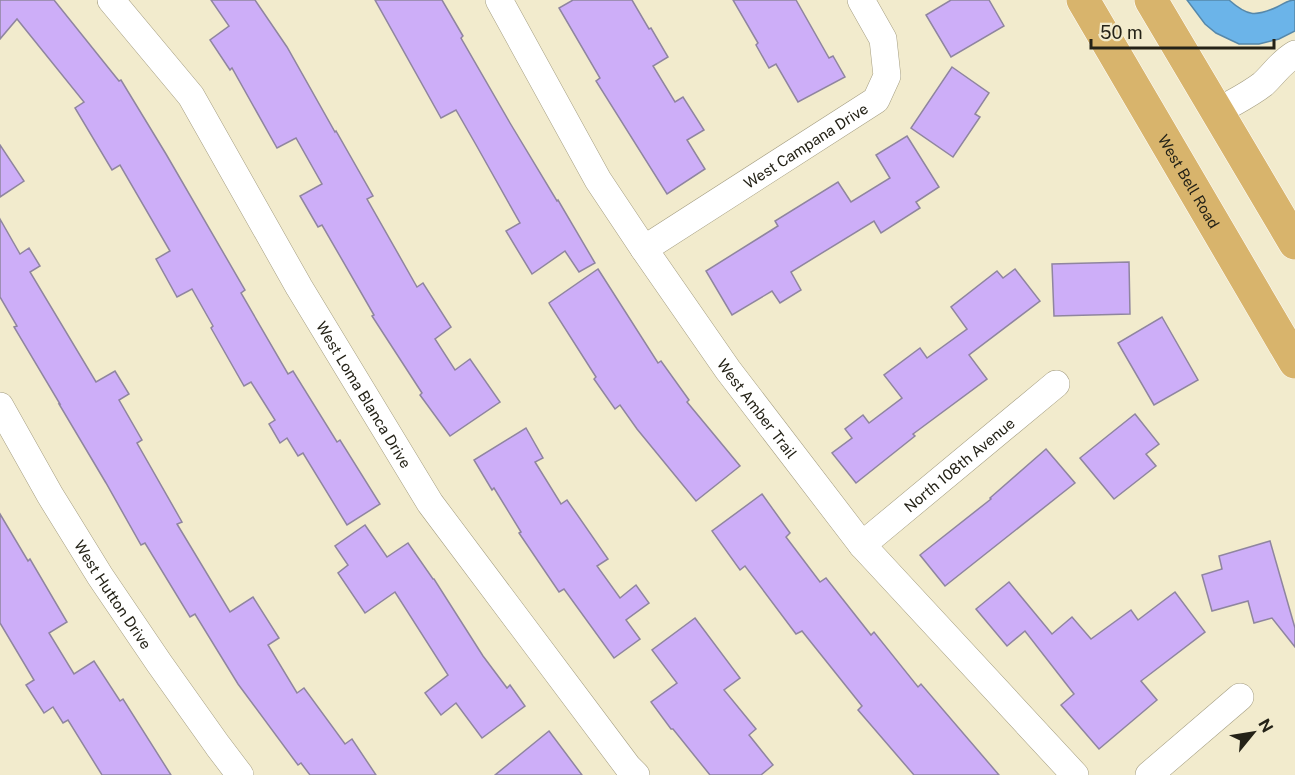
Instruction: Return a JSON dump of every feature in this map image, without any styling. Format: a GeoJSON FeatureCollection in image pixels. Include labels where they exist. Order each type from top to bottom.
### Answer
{"type":"FeatureCollection","features":[{"type":"Feature","properties":{"kind":"main road","name":"West Bell Road"},"geometry":{"type":"LineString","coordinates":[[1083,0],[1295,362]]}},
{"type":"Feature","properties":{"kind":"main road"},"geometry":{"type":"LineString","coordinates":[[1151,0],[1295,243]]}},
{"type":"Feature","properties":{"kind":"street","name":"West Loma Blanca Drive"},"geometry":{"type":"LineString","coordinates":[[111,0],[191,96],[299,287],[430,503],[636,775]]}},
{"type":"Feature","properties":{"kind":"street","name":"West Amber Trail"},"geometry":{"type":"LineString","coordinates":[[499,0],[598,180],[728,370],[862,545],[1075,775]]}},
{"type":"Feature","properties":{"kind":"street","name":"West Campana Drive"},"geometry":{"type":"LineString","coordinates":[[644,249],[876,100],[887,76],[883,39],[861,0]]}},
{"type":"Feature","properties":{"kind":"street"},"geometry":{"type":"LineString","coordinates":[[1217,111],[1256,90],[1279,65],[1295,54]]}},
{"type":"Feature","properties":{"kind":"street","name":"North 108th Avenue"},"geometry":{"type":"LineString","coordinates":[[862,545],[1056,384]]}},
{"type":"Feature","properties":{"kind":"street","name":"West Hutton Drive"},"geometry":{"type":"LineString","coordinates":[[0,406],[50,495],[100,576],[159,663],[240,775]]}},
{"type":"Feature","properties":{"kind":"street"},"geometry":{"type":"LineString","coordinates":[[1149,775],[1240,697]]}},
{"type":"Feature","properties":{"kind":"water"},"geometry":{"type":"Polygon","coordinates":[[[1187,0],[1229,0],[1246,12],[1257,13],[1295,0],[1295,31],[1279,39],[1259,44],[1239,44],[1216,33],[1205,24],[1187,0]]]}},
{"type":"Feature","properties":{"kind":"building"},"geometry":{"type":"Polygon","coordinates":[[[0,0],[54,0],[119,81],[121,80],[245,290],[241,293],[288,374],[293,371],[337,442],[340,440],[380,504],[347,525],[303,453],[298,456],[287,438],[280,443],[269,424],[275,420],[251,382],[244,386],[192,289],[177,297],[156,259],[170,251],[120,165],[112,170],[75,108],[84,102],[17,19],[0,39],[0,0]]]}},
{"type":"Feature","properties":{"kind":"building"},"geometry":{"type":"Polygon","coordinates":[[[211,0],[255,0],[287,47],[373,196],[367,199],[417,287],[423,283],[451,327],[435,339],[455,370],[470,359],[500,402],[450,436],[420,395],[422,393],[372,316],[374,315],[322,225],[318,227],[300,196],[322,184],[296,138],[277,148],[232,68],[230,70],[210,40],[229,26],[211,0]]]}},
{"type":"Feature","properties":{"kind":"building"},"geometry":{"type":"Polygon","coordinates":[[[375,0],[442,0],[510,123],[595,263],[579,272],[565,251],[532,274],[506,231],[520,223],[475,143],[456,110],[441,118],[375,0]]]}},
{"type":"Feature","properties":{"kind":"building"},"geometry":{"type":"Polygon","coordinates":[[[573,0],[632,0],[668,57],[653,66],[675,102],[683,97],[704,130],[687,140],[705,169],[667,194],[596,81],[600,78],[559,8],[573,0]]]}},
{"type":"Feature","properties":{"kind":"building"},"geometry":{"type":"Polygon","coordinates":[[[733,0],[796,0],[829,58],[833,56],[845,77],[798,102],[776,64],[769,68],[756,45],[758,43],[733,0]]]}},
{"type":"Feature","properties":{"kind":"building"},"geometry":{"type":"Polygon","coordinates":[[[951,0],[989,0],[1004,26],[951,57],[926,15],[951,0]]]}},
{"type":"Feature","properties":{"kind":"building"},"geometry":{"type":"Polygon","coordinates":[[[952,67],[989,93],[975,114],[980,117],[953,157],[911,128],[952,67]]]}},
{"type":"Feature","properties":{"kind":"building"},"geometry":{"type":"Polygon","coordinates":[[[907,136],[939,187],[916,202],[920,208],[881,233],[874,221],[791,272],[801,290],[780,303],[772,291],[732,315],[706,271],[778,226],[775,221],[838,182],[851,202],[890,178],[876,155],[907,136]]]}},
{"type":"Feature","properties":{"kind":"building"},"geometry":{"type":"Polygon","coordinates":[[[0,145],[24,181],[0,197],[0,145]]]}},
{"type":"Feature","properties":{"kind":"building"},"geometry":{"type":"Polygon","coordinates":[[[0,219],[20,254],[29,248],[40,266],[30,272],[96,382],[115,371],[129,394],[119,400],[142,440],[137,443],[182,522],[177,524],[230,612],[253,597],[279,638],[268,645],[297,693],[304,688],[345,744],[352,739],[376,775],[310,775],[301,763],[298,765],[238,684],[195,614],[190,617],[145,543],[141,545],[14,327],[17,326],[0,297],[0,219]]]}},
{"type":"Feature","properties":{"kind":"building"},"geometry":{"type":"Polygon","coordinates":[[[1129,262],[1130,314],[1054,316],[1052,264],[1129,262]]]}},
{"type":"Feature","properties":{"kind":"building"},"geometry":{"type":"Polygon","coordinates":[[[598,269],[658,363],[661,361],[689,400],[687,402],[740,466],[696,501],[620,405],[615,409],[594,379],[596,377],[549,303],[598,269]]]}},
{"type":"Feature","properties":{"kind":"building"},"geometry":{"type":"Polygon","coordinates":[[[1015,269],[1040,301],[969,355],[987,379],[913,434],[915,436],[856,483],[832,453],[852,438],[845,429],[863,415],[869,423],[902,398],[884,375],[920,348],[927,358],[967,329],[951,307],[997,271],[1003,278],[1015,269]]]}},
{"type":"Feature","properties":{"kind":"building"},"geometry":{"type":"Polygon","coordinates":[[[1162,317],[1198,380],[1154,405],[1118,343],[1162,317]]]}},
{"type":"Feature","properties":{"kind":"building"},"geometry":{"type":"Polygon","coordinates":[[[1135,414],[1159,444],[1146,454],[1156,466],[1114,499],[1080,458],[1135,414]]]}},
{"type":"Feature","properties":{"kind":"building"},"geometry":{"type":"Polygon","coordinates":[[[526,428],[543,458],[535,462],[561,504],[567,500],[608,559],[597,566],[620,598],[636,585],[649,603],[626,620],[640,639],[614,658],[564,589],[559,592],[474,460],[526,428]]]}},
{"type":"Feature","properties":{"kind":"building"},"geometry":{"type":"Polygon","coordinates":[[[1046,449],[1075,483],[945,586],[920,555],[991,499],[1046,449]]]}},
{"type":"Feature","properties":{"kind":"building"},"geometry":{"type":"Polygon","coordinates":[[[762,494],[790,533],[786,537],[820,582],[826,578],[871,635],[874,632],[918,687],[921,684],[999,775],[914,775],[858,710],[862,706],[802,631],[796,634],[745,566],[740,570],[712,531],[762,494]]]}},
{"type":"Feature","properties":{"kind":"building"},"geometry":{"type":"Polygon","coordinates":[[[0,514],[67,622],[49,633],[74,674],[94,661],[120,701],[123,699],[171,775],[102,775],[68,720],[63,723],[53,707],[44,713],[26,685],[34,680],[0,623],[0,514]]]}},
{"type":"Feature","properties":{"kind":"building"},"geometry":{"type":"Polygon","coordinates":[[[365,525],[387,557],[408,543],[483,656],[507,688],[510,685],[525,706],[482,738],[456,703],[441,715],[425,693],[448,675],[395,592],[365,613],[338,573],[348,565],[335,546],[365,525]]]}},
{"type":"Feature","properties":{"kind":"building"},"geometry":{"type":"Polygon","coordinates":[[[1270,541],[1295,628],[1295,647],[1272,618],[1254,623],[1248,601],[1212,611],[1202,575],[1222,569],[1219,556],[1270,541]]]}},
{"type":"Feature","properties":{"kind":"building"},"geometry":{"type":"Polygon","coordinates":[[[1009,582],[1052,634],[1072,617],[1091,639],[1131,610],[1138,620],[1175,592],[1205,632],[1141,681],[1157,700],[1099,749],[1061,705],[1074,694],[1025,631],[1007,646],[976,609],[1009,582]]]}},
{"type":"Feature","properties":{"kind":"building"},"geometry":{"type":"Polygon","coordinates":[[[695,618],[740,678],[724,690],[756,729],[749,735],[773,765],[761,775],[710,775],[651,702],[677,683],[652,650],[695,618]]]}},
{"type":"Feature","properties":{"kind":"building"},"geometry":{"type":"Polygon","coordinates":[[[549,731],[582,775],[495,775],[549,731]]]}}]}
